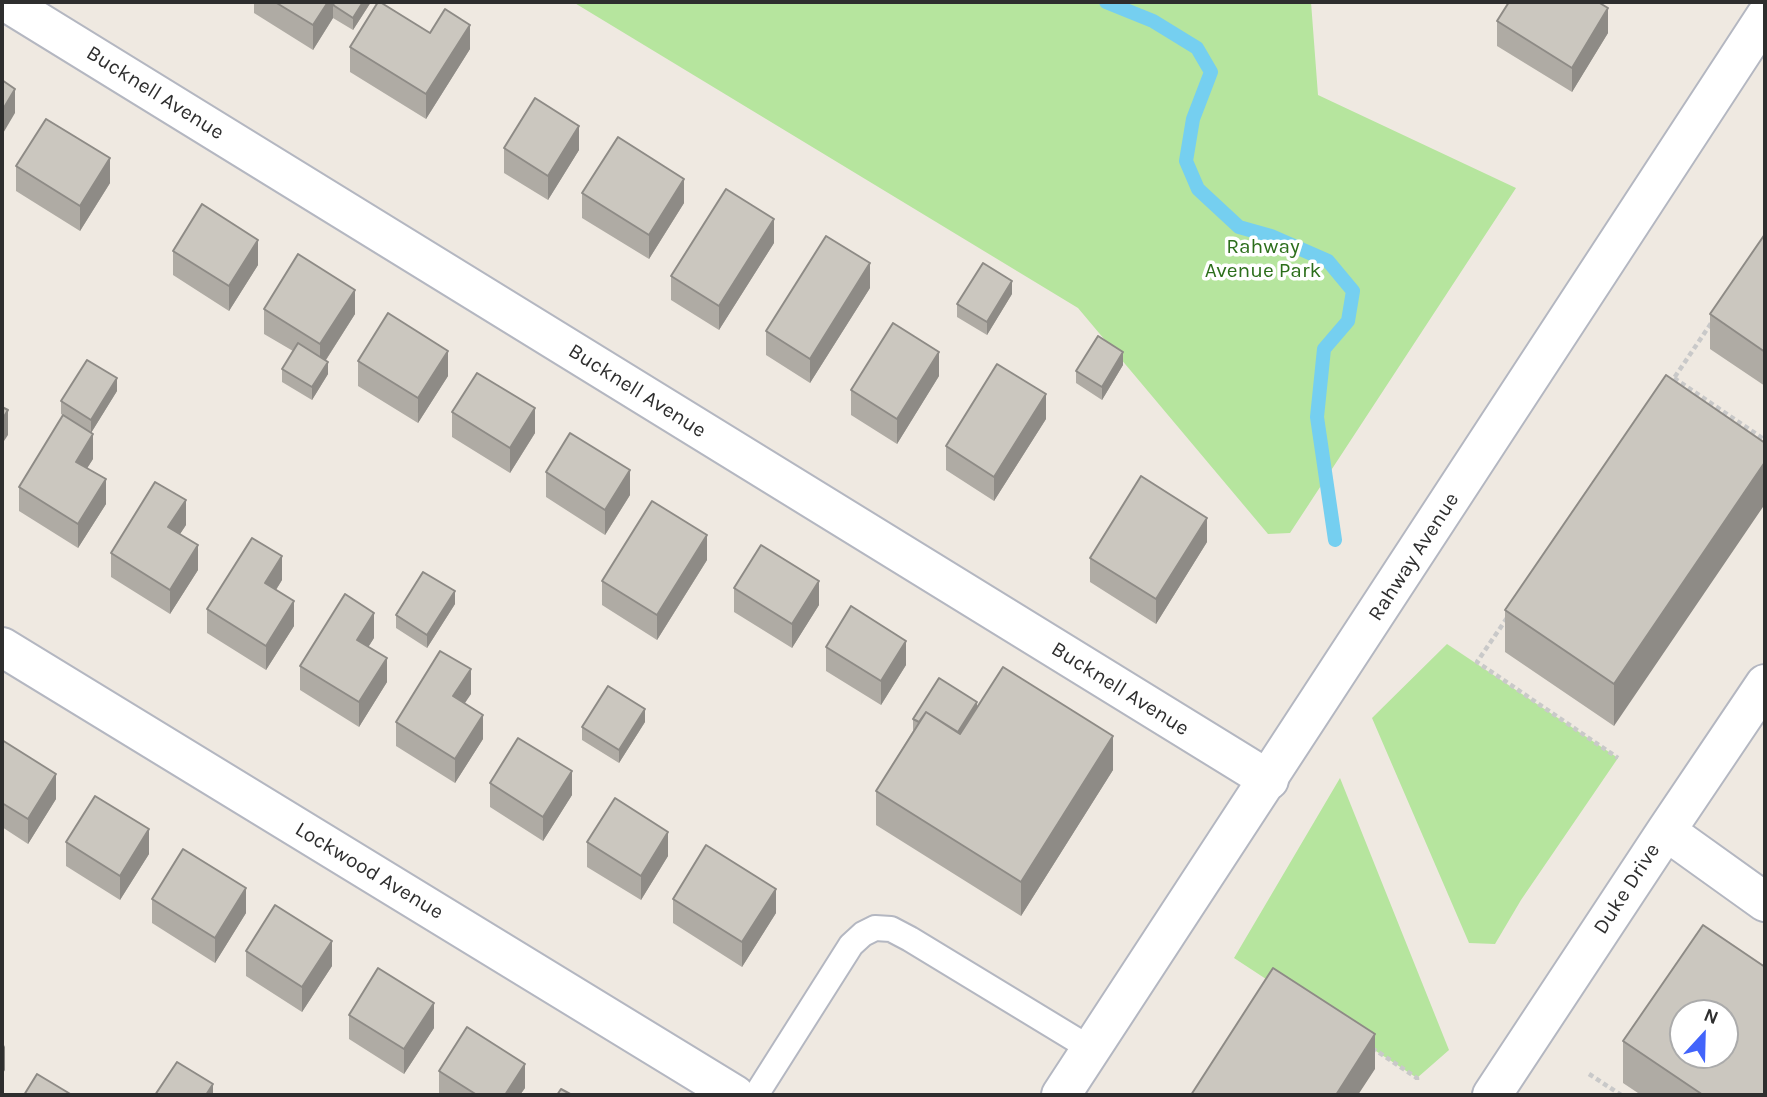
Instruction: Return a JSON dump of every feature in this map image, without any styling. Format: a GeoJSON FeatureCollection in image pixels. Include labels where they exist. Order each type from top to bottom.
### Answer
{"type":"FeatureCollection","features":[{"type":"Feature","properties":{"kind":"street","name":"Bucknell Avenue"},"geometry":{"type":"LineString","coordinates":[[6,2],[1269,780]]}},
{"type":"Feature","properties":{"kind":"street","name":"Rahway Avenue"},"geometry":{"type":"LineString","coordinates":[[1061,1095],[1765,17]]}},
{"type":"Feature","properties":{"kind":"street","name":"Lockwood Avenue"},"geometry":{"type":"LineString","coordinates":[[2,647],[735,1095]]}},
{"type":"Feature","properties":{"kind":"street","name":"Duke Drive"},"geometry":{"type":"LineString","coordinates":[[1492,1095],[1765,684]]}},
{"type":"Feature","properties":{"kind":"street"},"geometry":{"type":"LineString","coordinates":[[1666,831],[1765,902]]}},
{"type":"Feature","properties":{"kind":"lane"},"geometry":{"type":"LineString","coordinates":[[756,1095],[851,945],[875,928],[891,929],[910,939],[1091,1049]]}},
{"type":"Feature","properties":{"kind":"path"},"geometry":{"type":"LineString","coordinates":[[1666,389],[1720,311]]}},
{"type":"Feature","properties":{"kind":"path"},"geometry":{"type":"LineString","coordinates":[[1674,378],[1765,440]]}},
{"type":"Feature","properties":{"kind":"path"},"geometry":{"type":"LineString","coordinates":[[1509,616],[1477,662],[1618,758]]}},
{"type":"Feature","properties":{"kind":"path"},"geometry":{"type":"LineString","coordinates":[[1371,1048],[1418,1078],[1417,1083]]}},
{"type":"Feature","properties":{"kind":"path"},"geometry":{"type":"LineString","coordinates":[[1589,1074],[1621,1095]]}},
{"type":"Feature","properties":{"kind":"green space","name":"Rahway Avenue Park"},"geometry":{"type":"Polygon","coordinates":[[[573,2],[1311,2],[1318,95],[1516,188],[1290,533],[1268,534],[1078,308],[573,2]]]}},
{"type":"Feature","properties":{"kind":"green space"},"geometry":{"type":"Polygon","coordinates":[[[1447,644],[1618,758],[1521,900],[1495,944],[1469,943],[1372,718],[1447,644]]]}},
{"type":"Feature","properties":{"kind":"green space"},"geometry":{"type":"Polygon","coordinates":[[[1340,778],[1449,1050],[1417,1078],[1234,958],[1340,778]]]}},
{"type":"Feature","properties":{"kind":"building"},"geometry":{"type":"Polygon","coordinates":[[[275,2],[328,2],[313,25],[275,2]]]}},
{"type":"Feature","properties":{"kind":"building"},"geometry":{"type":"Polygon","coordinates":[[[335,2],[363,2],[353,18],[333,5],[335,2]]]}},
{"type":"Feature","properties":{"kind":"building"},"geometry":{"type":"Polygon","coordinates":[[[378,2],[430,33],[445,9],[470,25],[426,94],[350,47],[378,2]]]}},
{"type":"Feature","properties":{"kind":"building"},"geometry":{"type":"Polygon","coordinates":[[[1509,2],[1598,2],[1608,8],[1572,68],[1497,21],[1509,2]]]}},
{"type":"Feature","properties":{"kind":"building"},"geometry":{"type":"Polygon","coordinates":[[[2,80],[15,89],[2,111],[2,80]]]}},
{"type":"Feature","properties":{"kind":"building"},"geometry":{"type":"Polygon","coordinates":[[[535,98],[579,126],[548,176],[504,148],[535,98]]]}},
{"type":"Feature","properties":{"kind":"building"},"geometry":{"type":"Polygon","coordinates":[[[46,119],[110,158],[80,206],[16,166],[46,119]]]}},
{"type":"Feature","properties":{"kind":"building"},"geometry":{"type":"Polygon","coordinates":[[[618,137],[684,179],[649,235],[582,193],[618,137]]]}},
{"type":"Feature","properties":{"kind":"building"},"geometry":{"type":"Polygon","coordinates":[[[726,189],[774,219],[719,306],[671,276],[726,189]]]}},
{"type":"Feature","properties":{"kind":"building"},"geometry":{"type":"Polygon","coordinates":[[[202,204],[258,240],[229,286],[173,251],[202,204]]]}},
{"type":"Feature","properties":{"kind":"building"},"geometry":{"type":"Polygon","coordinates":[[[1765,234],[1765,352],[1710,314],[1765,234]]]}},
{"type":"Feature","properties":{"kind":"building"},"geometry":{"type":"Polygon","coordinates":[[[826,236],[870,263],[810,359],[766,331],[826,236]]]}},
{"type":"Feature","properties":{"kind":"building"},"geometry":{"type":"Polygon","coordinates":[[[298,254],[355,290],[320,344],[264,309],[298,254]]]}},
{"type":"Feature","properties":{"kind":"building"},"geometry":{"type":"Polygon","coordinates":[[[983,263],[1012,281],[987,322],[957,304],[983,263]]]}},
{"type":"Feature","properties":{"kind":"building"},"geometry":{"type":"Polygon","coordinates":[[[388,313],[448,351],[418,398],[358,361],[388,313]]]}},
{"type":"Feature","properties":{"kind":"building"},"geometry":{"type":"Polygon","coordinates":[[[893,323],[939,352],[897,419],[851,390],[893,323]]]}},
{"type":"Feature","properties":{"kind":"building"},"geometry":{"type":"Polygon","coordinates":[[[1098,336],[1123,352],[1102,387],[1076,371],[1098,336]]]}},
{"type":"Feature","properties":{"kind":"building"},"geometry":{"type":"Polygon","coordinates":[[[298,343],[328,362],[312,387],[282,369],[298,343]]]}},
{"type":"Feature","properties":{"kind":"building"},"geometry":{"type":"Polygon","coordinates":[[[87,360],[117,378],[91,420],[61,401],[87,360]]]}},
{"type":"Feature","properties":{"kind":"building"},"geometry":{"type":"Polygon","coordinates":[[[997,364],[1046,394],[994,477],[946,446],[997,364]]]}},
{"type":"Feature","properties":{"kind":"building"},"geometry":{"type":"Polygon","coordinates":[[[477,373],[535,408],[510,448],[452,412],[477,373]]]}},
{"type":"Feature","properties":{"kind":"building"},"geometry":{"type":"Polygon","coordinates":[[[1666,375],[1765,443],[1765,462],[1614,684],[1505,610],[1666,375]]]}},
{"type":"Feature","properties":{"kind":"building"},"geometry":{"type":"Polygon","coordinates":[[[2,407],[8,410],[2,420],[2,407]]]}},
{"type":"Feature","properties":{"kind":"building"},"geometry":{"type":"Polygon","coordinates":[[[63,415],[93,434],[76,462],[106,479],[78,524],[19,487],[63,415]]]}},
{"type":"Feature","properties":{"kind":"building"},"geometry":{"type":"Polygon","coordinates":[[[570,433],[630,470],[605,510],[546,472],[570,433]]]}},
{"type":"Feature","properties":{"kind":"building"},"geometry":{"type":"Polygon","coordinates":[[[1141,476],[1207,518],[1156,599],[1090,558],[1141,476]]]}},
{"type":"Feature","properties":{"kind":"building"},"geometry":{"type":"Polygon","coordinates":[[[155,482],[186,500],[168,527],[198,545],[170,590],[111,553],[155,482]]]}},
{"type":"Feature","properties":{"kind":"building"},"geometry":{"type":"Polygon","coordinates":[[[652,501],[707,535],[657,615],[602,581],[652,501]]]}},
{"type":"Feature","properties":{"kind":"building"},"geometry":{"type":"Polygon","coordinates":[[[252,538],[282,556],[265,583],[294,601],[266,646],[207,609],[252,538]]]}},
{"type":"Feature","properties":{"kind":"building"},"geometry":{"type":"Polygon","coordinates":[[[761,545],[819,581],[792,624],[734,588],[761,545]]]}},
{"type":"Feature","properties":{"kind":"building"},"geometry":{"type":"Polygon","coordinates":[[[423,572],[455,591],[427,635],[396,615],[423,572]]]}},
{"type":"Feature","properties":{"kind":"building"},"geometry":{"type":"Polygon","coordinates":[[[345,594],[374,613],[357,640],[387,658],[359,702],[300,666],[345,594]]]}},
{"type":"Feature","properties":{"kind":"building"},"geometry":{"type":"Polygon","coordinates":[[[851,606],[906,641],[881,681],[826,647],[851,606]]]}},
{"type":"Feature","properties":{"kind":"building"},"geometry":{"type":"Polygon","coordinates":[[[440,651],[471,669],[453,696],[483,715],[455,759],[396,722],[440,651]]]}},
{"type":"Feature","properties":{"kind":"building"},"geometry":{"type":"Polygon","coordinates":[[[1003,667],[1113,736],[1021,882],[876,791],[926,712],[960,734],[1003,667]]]}},
{"type":"Feature","properties":{"kind":"building"},"geometry":{"type":"Polygon","coordinates":[[[939,678],[977,702],[958,732],[926,712],[919,722],[913,719],[939,678]]]}},
{"type":"Feature","properties":{"kind":"building"},"geometry":{"type":"Polygon","coordinates":[[[608,686],[645,709],[619,750],[582,727],[608,686]]]}},
{"type":"Feature","properties":{"kind":"building"},"geometry":{"type":"Polygon","coordinates":[[[518,738],[572,771],[543,817],[490,783],[518,738]]]}},
{"type":"Feature","properties":{"kind":"building"},"geometry":{"type":"Polygon","coordinates":[[[2,740],[56,774],[28,819],[2,803],[2,740]]]}},
{"type":"Feature","properties":{"kind":"building"},"geometry":{"type":"Polygon","coordinates":[[[95,796],[149,829],[120,876],[66,842],[95,796]]]}},
{"type":"Feature","properties":{"kind":"building"},"geometry":{"type":"Polygon","coordinates":[[[615,798],[668,832],[641,876],[587,842],[615,798]]]}},
{"type":"Feature","properties":{"kind":"building"},"geometry":{"type":"Polygon","coordinates":[[[706,845],[776,889],[742,942],[673,899],[706,845]]]}},
{"type":"Feature","properties":{"kind":"building"},"geometry":{"type":"Polygon","coordinates":[[[183,849],[246,888],[215,938],[152,899],[183,849]]]}},
{"type":"Feature","properties":{"kind":"building"},"geometry":{"type":"Polygon","coordinates":[[[275,905],[332,941],[302,987],[246,951],[275,905]]]}},
{"type":"Feature","properties":{"kind":"building"},"geometry":{"type":"Polygon","coordinates":[[[1703,925],[1765,967],[1765,1095],[1703,1095],[1623,1041],[1703,925]]]}},
{"type":"Feature","properties":{"kind":"building"},"geometry":{"type":"Polygon","coordinates":[[[378,968],[434,1003],[404,1049],[349,1015],[378,968]]]}},
{"type":"Feature","properties":{"kind":"building"},"geometry":{"type":"Polygon","coordinates":[[[1273,968],[1375,1034],[1336,1095],[1191,1095],[1273,968]]]}},
{"type":"Feature","properties":{"kind":"building"},"geometry":{"type":"Polygon","coordinates":[[[467,1027],[525,1064],[505,1095],[477,1095],[439,1071],[467,1027]]]}},
{"type":"Feature","properties":{"kind":"building"},"geometry":{"type":"Polygon","coordinates":[[[177,1062],[213,1084],[206,1095],[155,1095],[177,1062]]]}},
{"type":"Feature","properties":{"kind":"building"},"geometry":{"type":"Polygon","coordinates":[[[37,1074],[72,1095],[24,1095],[37,1074]]]}},
{"type":"Feature","properties":{"kind":"building"},"geometry":{"type":"Polygon","coordinates":[[[561,1089],[572,1095],[557,1095],[561,1089]]]}},
{"type":"Feature","properties":{"kind":"waterway"},"geometry":{"type":"LineString","coordinates":[[1106,2],[1153,21],[1197,48],[1211,72],[1193,119],[1186,161],[1198,189],[1239,227],[1271,236],[1328,261],[1353,291],[1348,321],[1324,349],[1317,417],[1335,540]]}}]}
